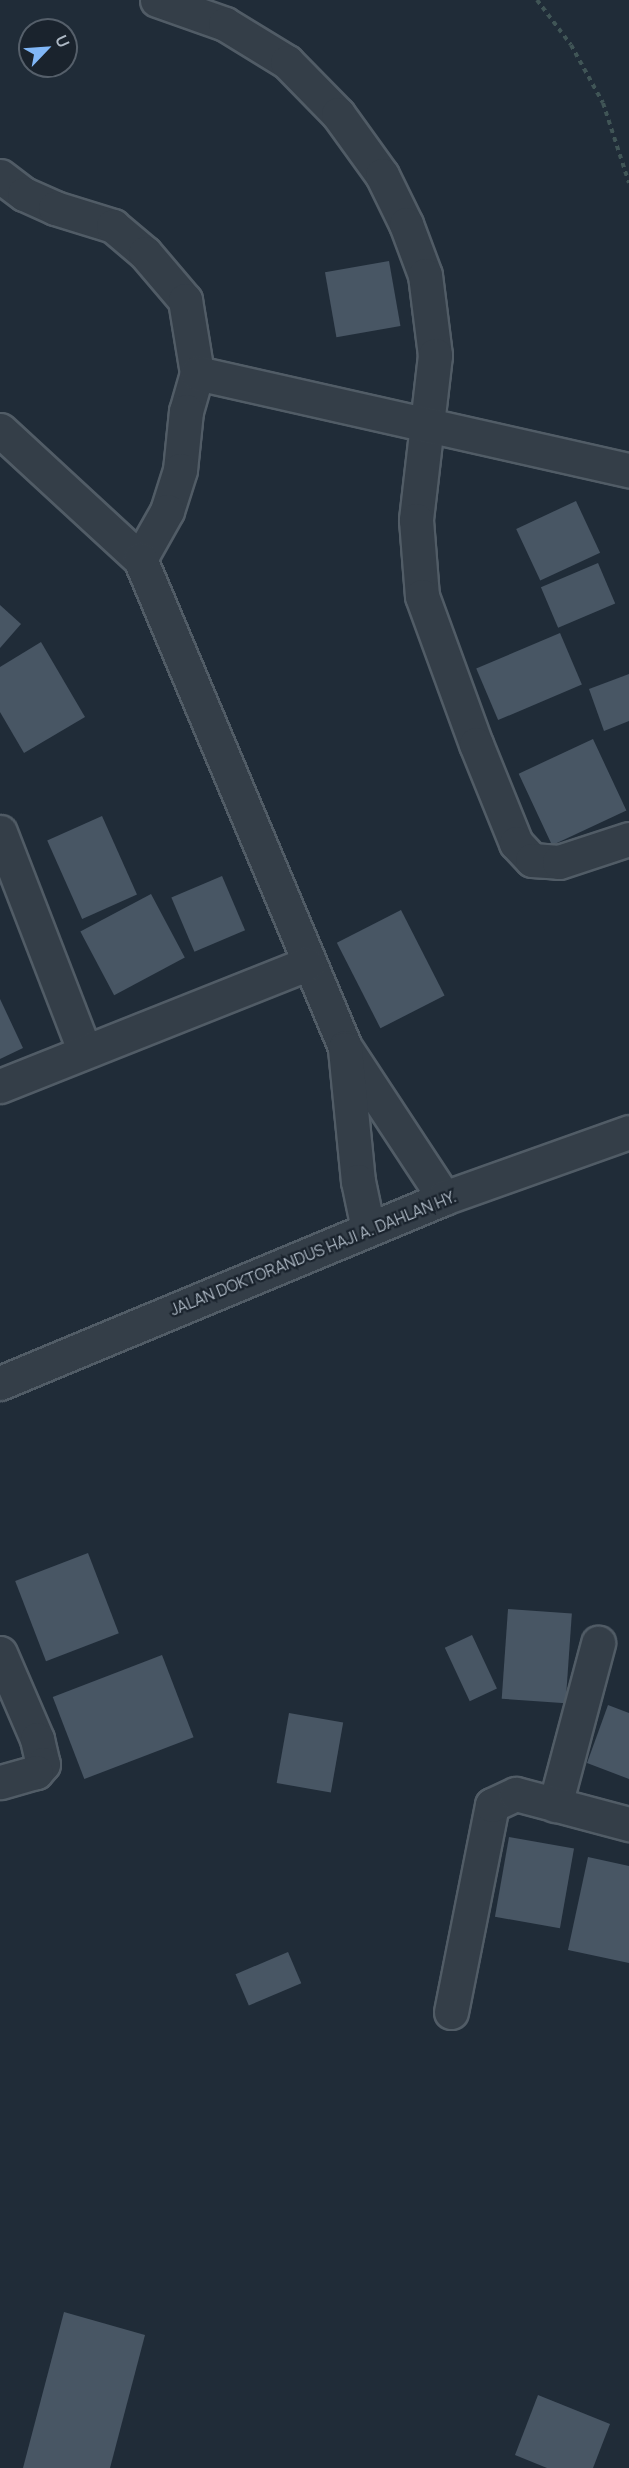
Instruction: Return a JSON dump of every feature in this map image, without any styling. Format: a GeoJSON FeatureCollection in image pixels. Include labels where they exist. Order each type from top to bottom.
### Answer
{"type":"FeatureCollection","features":[{"type":"Feature","properties":{"kind":"street"},"geometry":{"type":"LineString","coordinates":[[157,0],[225,24],[287,62],[338,114],[382,175],[406,224],[425,275],[435,355],[424,426],[416,520],[422,596],[516,843],[532,860],[559,862],[629,840]]}},
{"type":"Feature","properties":{"kind":"street"},"geometry":{"type":"LineString","coordinates":[[0,176],[24,194],[54,208],[113,226],[145,253],[185,300],[197,374],[186,411],[180,470],[167,511],[140,559]]}},
{"type":"Feature","properties":{"kind":"street"},"geometry":{"type":"LineString","coordinates":[[197,374],[629,470]]}},
{"type":"Feature","properties":{"kind":"street"},"geometry":{"type":"LineString","coordinates":[[0,430],[140,559],[307,964],[345,1047],[444,1198]]}},
{"type":"Feature","properties":{"kind":"street"},"geometry":{"type":"LineString","coordinates":[[0,832],[84,1050]]}},
{"type":"Feature","properties":{"kind":"street"},"geometry":{"type":"LineString","coordinates":[[0,1086],[84,1050],[307,964]]}},
{"type":"Feature","properties":{"kind":"street"},"geometry":{"type":"LineString","coordinates":[[345,1047],[357,1181],[368,1229]]}},
{"type":"Feature","properties":{"kind":"street","name":"JALAN DOKTORANDUS HAJI A. DAHLAN HY."},"geometry":{"type":"LineString","coordinates":[[0,1383],[444,1198],[629,1132]]}},
{"type":"Feature","properties":{"kind":"street"},"geometry":{"type":"LineString","coordinates":[[555,1805],[598,1642]]}},
{"type":"Feature","properties":{"kind":"street"},"geometry":{"type":"LineString","coordinates":[[0,1653],[37,1739],[43,1764],[36,1772],[0,1782]]}},
{"type":"Feature","properties":{"kind":"street"},"geometry":{"type":"LineString","coordinates":[[451,2012],[492,1805],[516,1794],[629,1824]]}},
{"type":"Feature","properties":{"kind":"path"},"geometry":{"type":"LineString","coordinates":[[537,0],[571,45],[603,103],[629,183]]}},
{"type":"Feature","properties":{"kind":"building"},"geometry":{"type":"Polygon","coordinates":[[[389,261],[400,326],[336,337],[325,272],[389,261]]]}},
{"type":"Feature","properties":{"kind":"building"},"geometry":{"type":"Polygon","coordinates":[[[576,501],[600,553],[540,581],[516,529],[576,501]]]}},
{"type":"Feature","properties":{"kind":"building"},"geometry":{"type":"Polygon","coordinates":[[[598,563],[615,604],[558,628],[541,587],[598,563]]]}},
{"type":"Feature","properties":{"kind":"building"},"geometry":{"type":"Polygon","coordinates":[[[0,605],[21,624],[0,648],[0,605]]]}},
{"type":"Feature","properties":{"kind":"building"},"geometry":{"type":"Polygon","coordinates":[[[560,633],[582,685],[498,720],[476,669],[560,633]]]}},
{"type":"Feature","properties":{"kind":"building"},"geometry":{"type":"Polygon","coordinates":[[[41,642],[85,717],[24,753],[0,712],[0,667],[41,642]]]}},
{"type":"Feature","properties":{"kind":"building"},"geometry":{"type":"Polygon","coordinates":[[[629,674],[629,721],[604,731],[589,689],[629,674]]]}},
{"type":"Feature","properties":{"kind":"building"},"geometry":{"type":"Polygon","coordinates":[[[593,739],[626,811],[552,845],[519,774],[593,739]]]}},
{"type":"Feature","properties":{"kind":"building"},"geometry":{"type":"Polygon","coordinates":[[[102,816],[137,895],[82,919],[47,840],[102,816]]]}},
{"type":"Feature","properties":{"kind":"building"},"geometry":{"type":"Polygon","coordinates":[[[222,876],[245,930],[194,952],[171,897],[222,876]]]}},
{"type":"Feature","properties":{"kind":"building"},"geometry":{"type":"Polygon","coordinates":[[[151,894],[185,958],[114,995],[80,932],[151,894]]]}},
{"type":"Feature","properties":{"kind":"building"},"geometry":{"type":"Polygon","coordinates":[[[401,910],[445,996],[380,1028],[337,943],[401,910]]]}},
{"type":"Feature","properties":{"kind":"building"},"geometry":{"type":"Polygon","coordinates":[[[0,999],[23,1048],[0,1059],[0,999]]]}},
{"type":"Feature","properties":{"kind":"building"},"geometry":{"type":"Polygon","coordinates":[[[88,1553],[119,1633],[46,1661],[15,1581],[88,1553]]]}},
{"type":"Feature","properties":{"kind":"building"},"geometry":{"type":"Polygon","coordinates":[[[508,1609],[572,1613],[566,1703],[502,1699],[508,1609]]]}},
{"type":"Feature","properties":{"kind":"building"},"geometry":{"type":"Polygon","coordinates":[[[472,1635],[497,1688],[470,1701],[445,1648],[472,1635]]]}},
{"type":"Feature","properties":{"kind":"building"},"geometry":{"type":"Polygon","coordinates":[[[162,1655],[194,1737],[84,1779],[53,1697],[162,1655]]]}},
{"type":"Feature","properties":{"kind":"building"},"geometry":{"type":"Polygon","coordinates":[[[608,1705],[629,1713],[629,1779],[587,1763],[608,1705]]]}},
{"type":"Feature","properties":{"kind":"building"},"geometry":{"type":"Polygon","coordinates":[[[289,1713],[343,1723],[331,1792],[277,1783],[289,1713]]]}},
{"type":"Feature","properties":{"kind":"building"},"geometry":{"type":"Polygon","coordinates":[[[509,1837],[574,1848],[560,1928],[495,1917],[509,1837]]]}},
{"type":"Feature","properties":{"kind":"building"},"geometry":{"type":"Polygon","coordinates":[[[588,1857],[629,1866],[629,1963],[568,1950],[588,1857]]]}},
{"type":"Feature","properties":{"kind":"building"},"geometry":{"type":"Polygon","coordinates":[[[288,1952],[301,1983],[249,2006],[236,1974],[288,1952]]]}},
{"type":"Feature","properties":{"kind":"building"},"geometry":{"type":"Polygon","coordinates":[[[64,2312],[145,2335],[110,2468],[23,2468],[64,2312]]]}},
{"type":"Feature","properties":{"kind":"building"},"geometry":{"type":"Polygon","coordinates":[[[538,2395],[610,2424],[593,2468],[547,2468],[515,2455],[538,2395]]]}}]}
